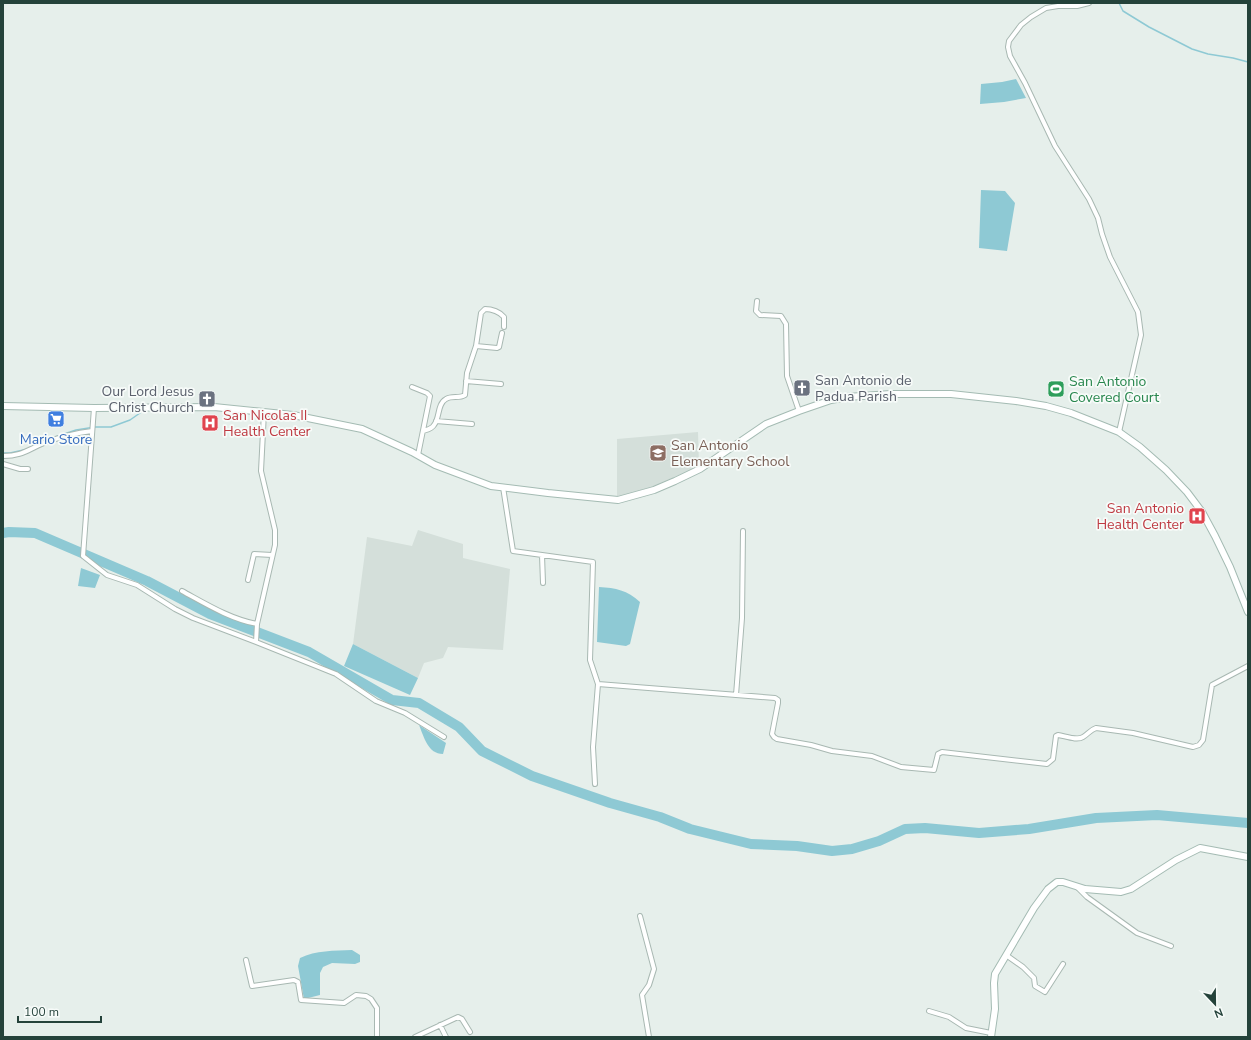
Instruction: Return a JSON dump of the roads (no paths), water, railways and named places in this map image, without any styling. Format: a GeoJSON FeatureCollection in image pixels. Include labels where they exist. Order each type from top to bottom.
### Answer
{"type":"FeatureCollection","features":[{"type":"Feature","properties":{"kind":"street"},"geometry":{"type":"LineString","coordinates":[[1089,3],[1077,6],[1058,6],[1046,8],[1021,25],[1009,42],[1008,47],[1010,56],[1025,83],[1055,146],[1089,199],[1098,218],[1110,257],[1138,312],[1141,336],[1119,432]]}},
{"type":"Feature","properties":{"kind":"street"},"geometry":{"type":"LineString","coordinates":[[757,301],[756,311],[760,315],[781,316],[786,324],[787,376],[799,411]]}},
{"type":"Feature","properties":{"kind":"street"},"geometry":{"type":"LineString","coordinates":[[423,431],[431,428],[435,424],[441,403],[450,397],[462,398],[465,395],[467,373],[476,346],[481,313],[485,309],[489,309],[502,314],[504,317],[504,326]]}},
{"type":"Feature","properties":{"kind":"street"},"geometry":{"type":"LineString","coordinates":[[476,346],[497,348],[499,347],[502,333]]}},
{"type":"Feature","properties":{"kind":"street"},"geometry":{"type":"LineString","coordinates":[[466,382],[501,384]]}},
{"type":"Feature","properties":{"kind":"street"},"geometry":{"type":"LineString","coordinates":[[412,387],[428,393],[430,396],[418,455]]}},
{"type":"Feature","properties":{"kind":"street"},"geometry":{"type":"LineString","coordinates":[[3,406],[94,408],[214,407],[293,415],[362,429],[418,455],[435,465],[491,486],[618,500],[654,490],[700,469],[766,424],[831,400],[848,397],[891,394],[951,394],[1016,401],[1046,406],[1071,413],[1119,432],[1140,447],[1166,470],[1187,492],[1202,512],[1230,567],[1248,612]]}},
{"type":"Feature","properties":{"kind":"street"},"geometry":{"type":"LineString","coordinates":[[94,408],[83,556],[106,575],[137,585],[175,609],[193,618],[256,640],[336,674],[376,701],[405,714],[444,737]]}},
{"type":"Feature","properties":{"kind":"street"},"geometry":{"type":"LineString","coordinates":[[256,640],[257,624],[275,546],[275,530],[261,471],[264,412]]}},
{"type":"Feature","properties":{"kind":"street"},"geometry":{"type":"LineString","coordinates":[[436,421],[472,424]]}},
{"type":"Feature","properties":{"kind":"street"},"geometry":{"type":"LineString","coordinates":[[3,456],[19,455],[43,443],[72,434],[92,430]]}},
{"type":"Feature","properties":{"kind":"street"},"geometry":{"type":"LineString","coordinates":[[3,464],[20,469],[28,469]]}},
{"type":"Feature","properties":{"kind":"street"},"geometry":{"type":"LineString","coordinates":[[503,487],[514,550],[593,562],[590,660],[598,684],[593,747],[595,784]]}},
{"type":"Feature","properties":{"kind":"street"},"geometry":{"type":"LineString","coordinates":[[736,695],[742,618],[743,531]]}},
{"type":"Feature","properties":{"kind":"street"},"geometry":{"type":"LineString","coordinates":[[248,580],[254,554],[272,555]]}},
{"type":"Feature","properties":{"kind":"street"},"geometry":{"type":"LineString","coordinates":[[542,555],[543,584]]}},
{"type":"Feature","properties":{"kind":"street"},"geometry":{"type":"LineString","coordinates":[[182,591],[225,613],[246,622],[257,624]]}},
{"type":"Feature","properties":{"kind":"street"},"geometry":{"type":"LineString","coordinates":[[598,684],[775,698],[778,700],[778,703],[772,734],[774,737],[832,751],[872,756],[901,766],[934,770],[938,754],[942,752],[1044,764],[1049,763],[1053,759],[1056,736],[1058,735],[1079,739],[1096,728],[1133,733],[1193,747],[1199,745],[1203,740],[1212,685],[1248,666]]}},
{"type":"Feature","properties":{"kind":"street"},"geometry":{"type":"LineString","coordinates":[[929,1011],[949,1016],[966,1028],[991,1035],[995,1009],[995,974],[1034,908],[1048,889],[1057,882],[1063,882],[1077,887],[1121,892],[1126,891],[1176,860],[1200,848],[1248,858]]}},
{"type":"Feature","properties":{"kind":"street"},"geometry":{"type":"LineString","coordinates":[[1077,887],[1087,897],[1137,934],[1171,946]]}},
{"type":"Feature","properties":{"kind":"street"},"geometry":{"type":"LineString","coordinates":[[640,916],[654,969],[649,985],[642,994],[649,1037]]}},
{"type":"Feature","properties":{"kind":"street"},"geometry":{"type":"LineString","coordinates":[[1006,955],[1023,967],[1034,978],[1035,986],[1045,992],[1063,964]]}},
{"type":"Feature","properties":{"kind":"street"},"geometry":{"type":"LineString","coordinates":[[246,960],[252,986],[294,980],[298,982],[301,1000],[344,1003],[356,995],[366,996],[371,999],[377,1008],[378,1037]]}},
{"type":"Feature","properties":{"kind":"street"},"geometry":{"type":"LineString","coordinates":[[415,1037],[460,1017],[470,1032]]}},
{"type":"Feature","properties":{"kind":"street"},"geometry":{"type":"LineString","coordinates":[[440,1025],[446,1037]]}},
{"type":"Feature","properties":{"kind":"water"},"geometry":{"type":"Polygon","coordinates":[[[1016,79],[1026,98],[980,104],[981,84],[1016,79]]]}},
{"type":"Feature","properties":{"kind":"water"},"geometry":{"type":"Polygon","coordinates":[[[981,190],[1005,191],[1015,203],[1007,251],[979,248],[981,190]]]}},
{"type":"Feature","properties":{"kind":"water"},"geometry":{"type":"Polygon","coordinates":[[[81,568],[100,575],[95,588],[78,586],[81,568]]]}},
{"type":"Feature","properties":{"kind":"water"},"geometry":{"type":"Polygon","coordinates":[[[599,587],[621,590],[640,602],[630,644],[626,646],[597,642],[599,587]]]}},
{"type":"Feature","properties":{"kind":"water"},"geometry":{"type":"Polygon","coordinates":[[[353,644],[418,678],[410,695],[344,666],[353,644]]]}},
{"type":"Feature","properties":{"kind":"water"},"geometry":{"type":"Polygon","coordinates":[[[419,725],[446,743],[443,754],[430,748],[419,725]]]}},
{"type":"Feature","properties":{"kind":"water"},"geometry":{"type":"Polygon","coordinates":[[[352,950],[360,955],[360,962],[355,964],[332,963],[323,967],[320,973],[320,995],[304,999],[298,966],[300,958],[319,952],[352,950]]]}},
{"type":"Feature","properties":{"kind":"waterway"},"geometry":{"type":"LineString","coordinates":[[1119,3],[1123,11],[1149,27],[1192,49],[1208,54],[1248,62]]}},
{"type":"Feature","properties":{"kind":"waterway"},"geometry":{"type":"LineString","coordinates":[[55,437],[76,430],[95,427],[111,427],[130,420],[140,413]]}},
{"type":"Feature","properties":{"kind":"waterway"},"geometry":{"type":"LineString","coordinates":[[3,453],[28,449]]}},
{"type":"Feature","properties":{"kind":"waterway"},"geometry":{"type":"LineString","coordinates":[[3,533],[35,533],[147,581],[210,614],[309,652],[392,700],[419,703],[459,727],[482,751],[532,776],[610,803],[660,817],[690,829],[751,844],[797,846],[832,851],[852,849],[879,841],[905,829],[925,828],[979,833],[1029,829],[1096,818],[1157,815],[1248,823]]}},
{"type":"Feature","properties":{"kind":"place","name":"San Antonio de Padua Parish"},"geometry":{"type":"Point","coordinates":[802,388]}},
{"type":"Feature","properties":{"kind":"place","name":"San Antonio Covered Court"},"geometry":{"type":"Point","coordinates":[1056,389]}},
{"type":"Feature","properties":{"kind":"place","name":"Our Lord Jesus Christ Church"},"geometry":{"type":"Point","coordinates":[207,399]}},
{"type":"Feature","properties":{"kind":"place","name":"Mario Store"},"geometry":{"type":"Point","coordinates":[56,419]}},
{"type":"Feature","properties":{"kind":"place","name":"San Nicolas II Health Center"},"geometry":{"type":"Point","coordinates":[210,423]}},
{"type":"Feature","properties":{"kind":"place","name":"San Antonio Elementary School"},"geometry":{"type":"Point","coordinates":[658,453]}},
{"type":"Feature","properties":{"kind":"place","name":"San Antonio Health Center"},"geometry":{"type":"Point","coordinates":[1197,516]}}]}
